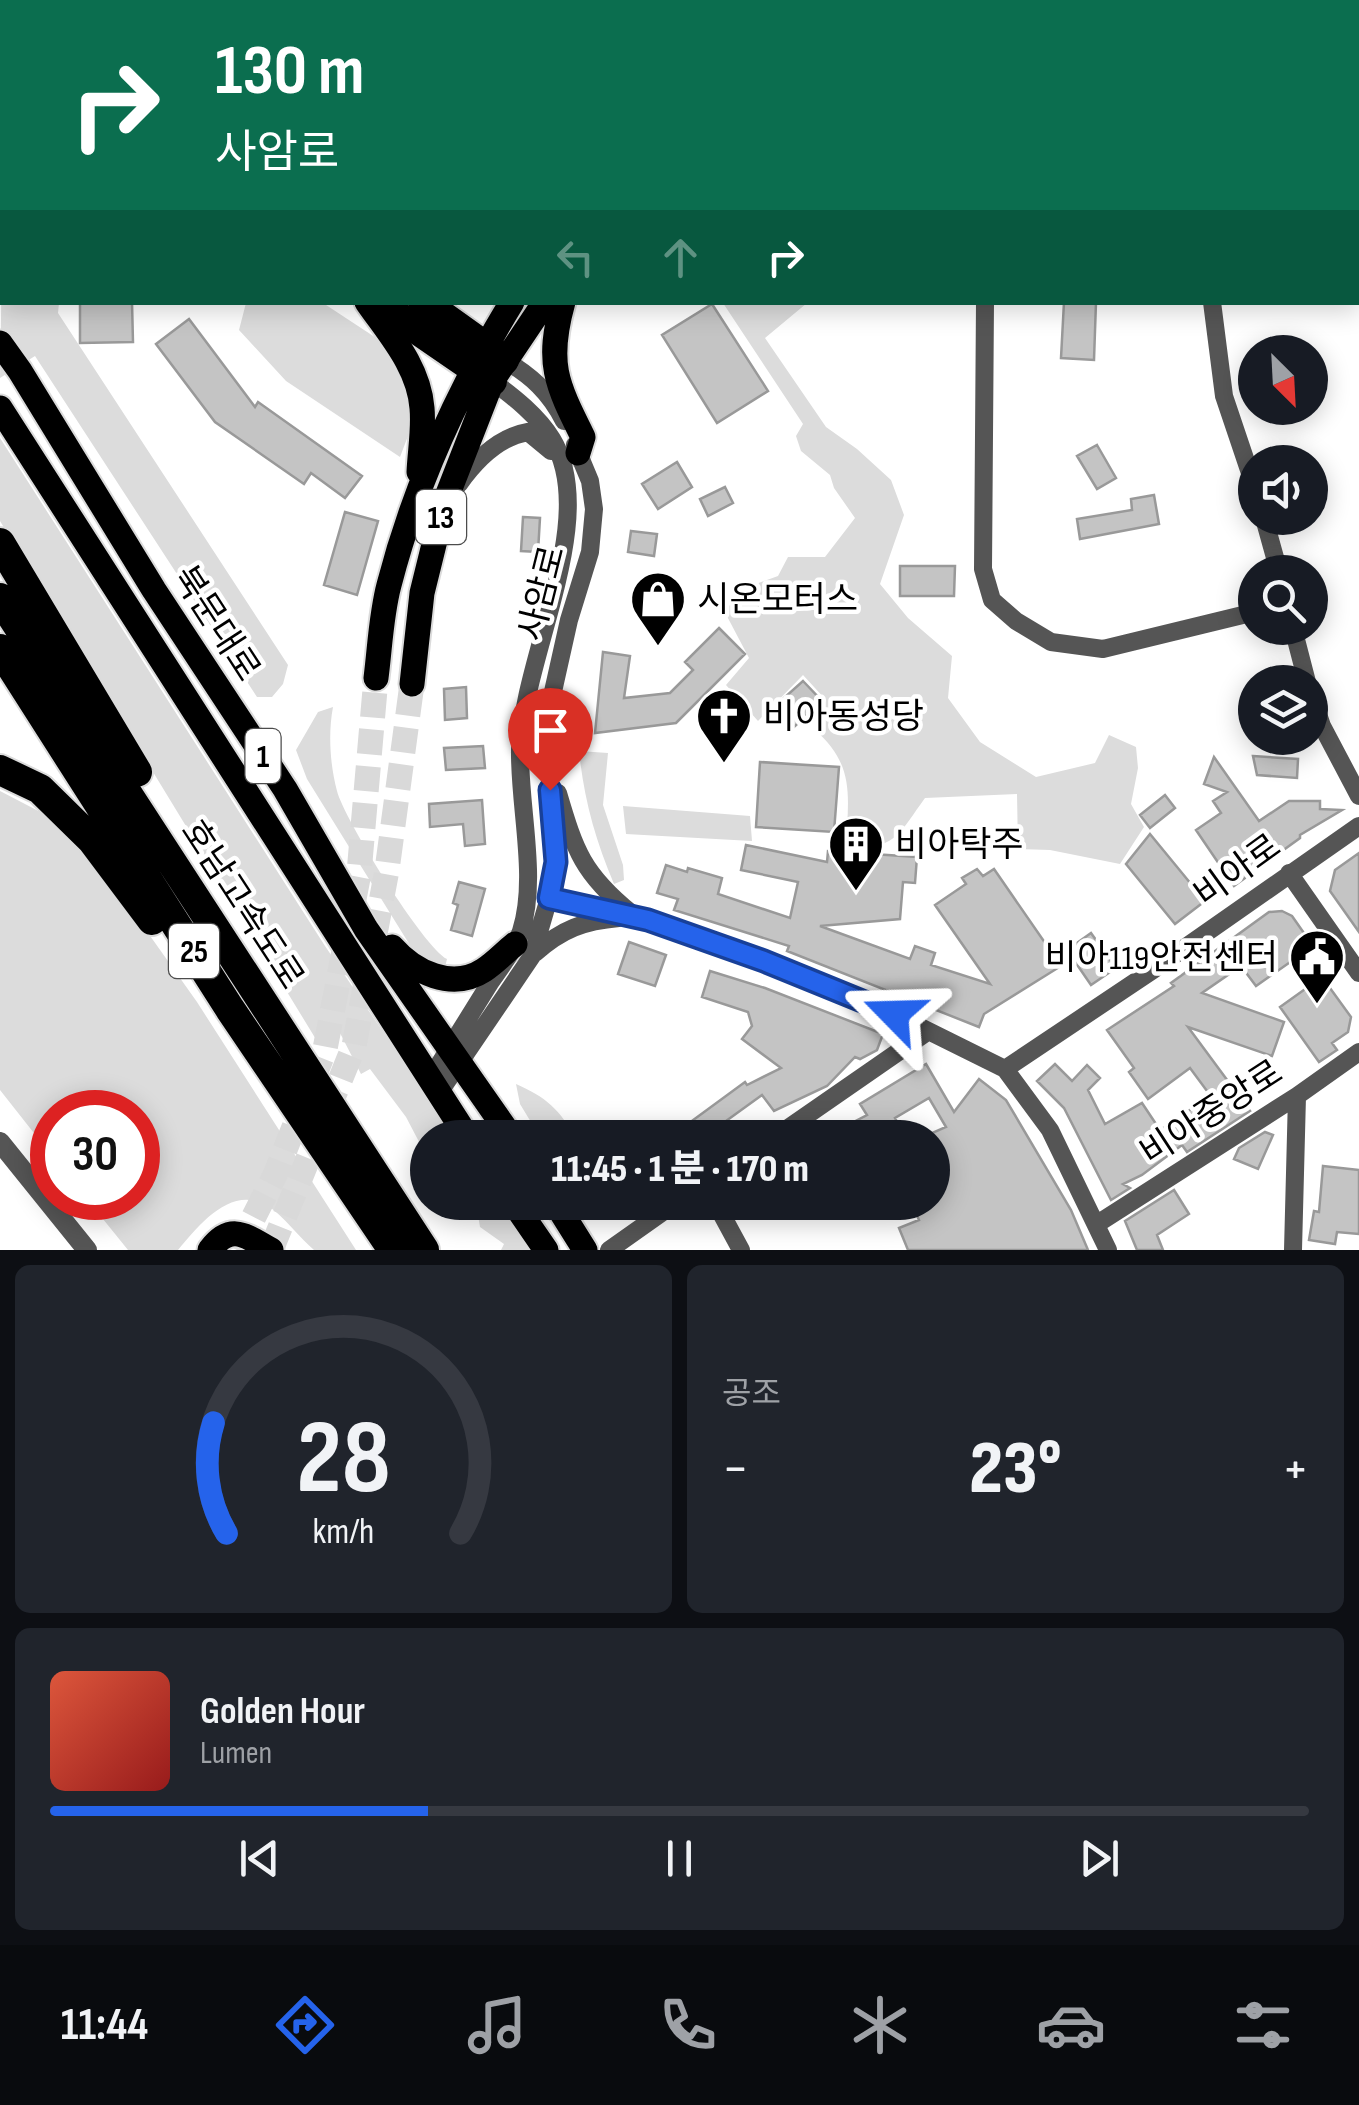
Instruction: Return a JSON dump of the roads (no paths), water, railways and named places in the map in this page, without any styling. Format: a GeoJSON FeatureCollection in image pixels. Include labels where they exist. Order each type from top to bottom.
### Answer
{"type":"FeatureCollection","features":[{"type":"Feature","properties":{"kind":"highway"},"geometry":{"type":"LineString","coordinates":[[382,305],[488,364]]}},
{"type":"Feature","properties":{"kind":"highway"},"geometry":{"type":"LineString","coordinates":[[426,305],[488,364]]}},
{"type":"Feature","properties":{"kind":"highway"},"geometry":{"type":"LineString","coordinates":[[0,543],[186,852],[198,905]]}},
{"type":"Feature","properties":{"kind":"highway","name":"호남고속도로"},"geometry":{"type":"LineString","coordinates":[[0,598],[424,1250]]}},
{"type":"Feature","properties":{"kind":"highway","name":"호남고속도로"},"geometry":{"type":"LineString","coordinates":[[0,649],[230,1009],[393,1250]]}},
{"type":"Feature","properties":{"kind":"highway"},"geometry":{"type":"LineString","coordinates":[[0,770],[40,789],[92,840],[134,893],[180,962],[230,1009]]}},
{"type":"Feature","properties":{"kind":"main road"},"geometry":{"type":"LineString","coordinates":[[369,305],[417,379],[423,409],[419,486]]}},
{"type":"Feature","properties":{"kind":"main road","name":"13"},"geometry":{"type":"LineString","coordinates":[[412,684],[422,593],[444,504],[511,305]]}},
{"type":"Feature","properties":{"kind":"main road","name":"13"},"geometry":{"type":"LineString","coordinates":[[376,678],[388,589],[419,486],[488,364],[542,305]]}},
{"type":"Feature","properties":{"kind":"main road"},"geometry":{"type":"LineString","coordinates":[[562,305],[555,372],[582,437],[570,456]]}},
{"type":"Feature","properties":{"kind":"main road","name":"북문대로"},"geometry":{"type":"LineString","coordinates":[[0,343],[284,789],[366,929],[500,1120]]}},
{"type":"Feature","properties":{"kind":"main road","name":"북문대로"},"geometry":{"type":"LineString","coordinates":[[0,408],[456,1120]]}},
{"type":"Feature","properties":{"kind":"main road"},"geometry":{"type":"LineString","coordinates":[[366,929],[422,972],[440,978],[462,978],[482,972],[523,950]]}},
{"type":"Feature","properties":{"kind":"main road"},"geometry":{"type":"LineString","coordinates":[[525,1220],[540,1242]]}},
{"type":"Feature","properties":{"kind":"main road"},"geometry":{"type":"LineString","coordinates":[[565,1220],[584,1250]]}},
{"type":"Feature","properties":{"kind":"main road"},"geometry":{"type":"LineString","coordinates":[[210,1250],[221,1237],[238,1233],[271,1250]]}},
{"type":"Feature","properties":{"kind":"street"},"geometry":{"type":"LineString","coordinates":[[985,305],[982,570],[992,600],[1016,621],[1051,642],[1103,649],[1238,616]]}},
{"type":"Feature","properties":{"kind":"street"},"geometry":{"type":"LineString","coordinates":[[1212,305],[1224,396],[1241,445]]}},
{"type":"Feature","properties":{"kind":"street","name":"사암로"},"geometry":{"type":"LineString","coordinates":[[488,364],[530,375],[556,406],[570,456],[566,536],[526,697],[520,748],[530,890],[523,950]]}},
{"type":"Feature","properties":{"kind":"street","name":"사암로"},"geometry":{"type":"LineString","coordinates":[[434,1086],[523,950],[549,898],[556,862],[548,754],[550,705],[569,620],[590,552],[594,508],[590,481],[488,364]]}},
{"type":"Feature","properties":{"kind":"street"},"geometry":{"type":"LineString","coordinates":[[444,504],[486,453],[515,434],[528,432],[570,456]]}},
{"type":"Feature","properties":{"kind":"street"},"geometry":{"type":"LineString","coordinates":[[1328,737],[1359,796]]}},
{"type":"Feature","properties":{"kind":"street"},"geometry":{"type":"LineString","coordinates":[[548,754],[572,844],[602,888],[635,916]]}},
{"type":"Feature","properties":{"kind":"street","name":"비아로"},"geometry":{"type":"LineString","coordinates":[[1005,1069],[1359,826]]}},
{"type":"Feature","properties":{"kind":"street"},"geometry":{"type":"LineString","coordinates":[[1289,873],[1358,970]]}},
{"type":"Feature","properties":{"kind":"street"},"geometry":{"type":"LineString","coordinates":[[549,898],[635,916],[764,961],[894,1014],[1005,1069],[1050,1130],[1108,1250]]}},
{"type":"Feature","properties":{"kind":"street"},"geometry":{"type":"LineString","coordinates":[[523,950],[586,922],[635,916]]}},
{"type":"Feature","properties":{"kind":"street"},"geometry":{"type":"LineString","coordinates":[[800,1120],[927,1032]]}},
{"type":"Feature","properties":{"kind":"street","name":"비아중앙로"},"geometry":{"type":"LineString","coordinates":[[1097,1224],[1298,1096],[1359,1052]]}},
{"type":"Feature","properties":{"kind":"street"},"geometry":{"type":"LineString","coordinates":[[1292,1250],[1298,1096]]}},
{"type":"Feature","properties":{"kind":"street"},"geometry":{"type":"LineString","coordinates":[[0,1142],[87,1250]]}},
{"type":"Feature","properties":{"kind":"street"},"geometry":{"type":"LineString","coordinates":[[609,1250],[652,1220]]}},
{"type":"Feature","properties":{"kind":"street"},"geometry":{"type":"LineString","coordinates":[[725,1220],[741,1250]]}},
{"type":"Feature","properties":{"kind":"tunnel"},"geometry":{"type":"LineString","coordinates":[[237,1250],[275,1175],[325,1049],[359,873],[376,678]]}},
{"type":"Feature","properties":{"kind":"tunnel"},"geometry":{"type":"LineString","coordinates":[[271,1250],[354,1046],[387,870],[412,684]]}},
{"type":"Feature","properties":{"kind":"place","name":"시온모터스"},"geometry":{"type":"Point","coordinates":[658,648]}},
{"type":"Feature","properties":{"kind":"place","name":"비아동성당"},"geometry":{"type":"Point","coordinates":[724,765]}},
{"type":"Feature","properties":{"kind":"place","name":"비아탁주"},"geometry":{"type":"Point","coordinates":[856,893]}},
{"type":"Feature","properties":{"kind":"place","name":"비아119안전센터"},"geometry":{"type":"Point","coordinates":[1317,1006]}}]}
